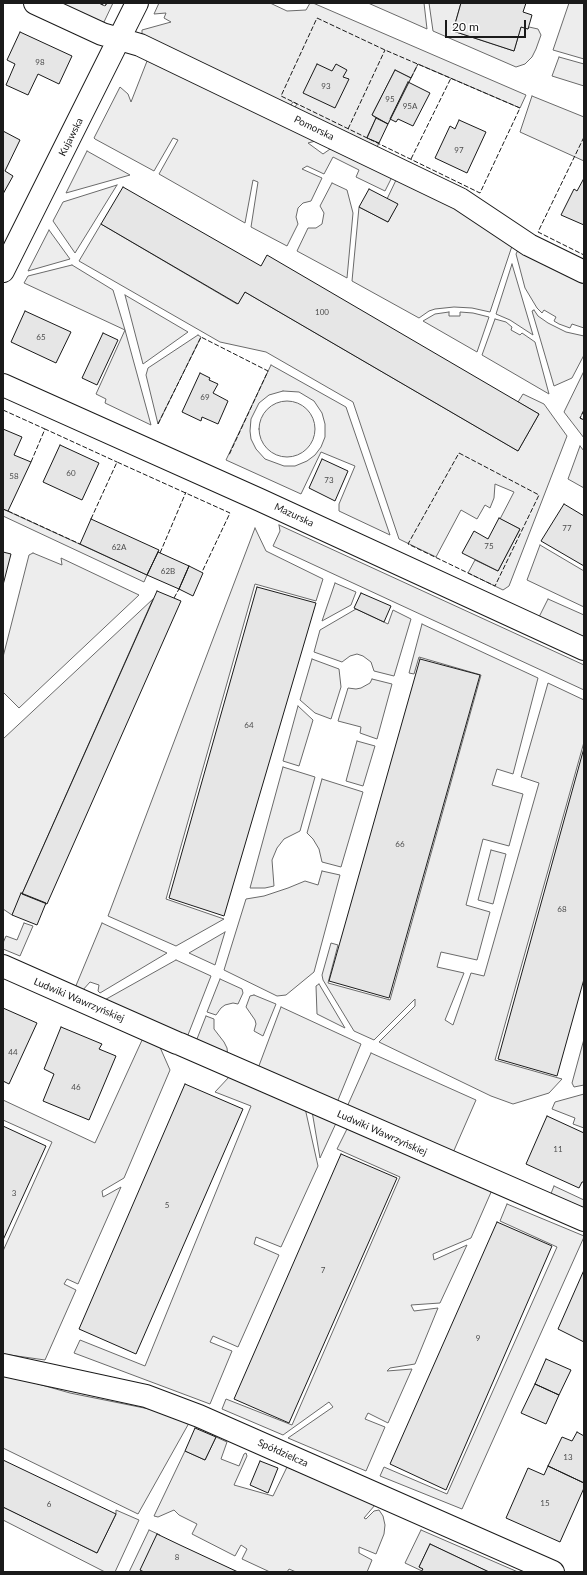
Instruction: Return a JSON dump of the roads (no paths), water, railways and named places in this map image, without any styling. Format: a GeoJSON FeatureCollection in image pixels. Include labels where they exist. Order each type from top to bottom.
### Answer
{"type":"FeatureCollection","features":[{"type":"Feature","properties":{"kind":"street","name":"Pomorska"},"geometry":{"type":"LineString","coordinates":[[35,3],[102,34],[140,45],[460,199],[528,245],[584,272]]}},
{"type":"Feature","properties":{"kind":"street","name":"Kujawska"},"geometry":{"type":"LineString","coordinates":[[3,271],[137,3]]}},
{"type":"Feature","properties":{"kind":"street","name":"Mazurska"},"geometry":{"type":"LineString","coordinates":[[3,385],[260,500],[584,649]]}},
{"type":"Feature","properties":{"kind":"street","name":"Ludwiki Wawrzyńskiej"},"geometry":{"type":"LineString","coordinates":[[3,966],[178,1044],[584,1220]]}},
{"type":"Feature","properties":{"kind":"street","name":"Spółdzielcza"},"geometry":{"type":"LineString","coordinates":[[3,1365],[146,1396],[199,1416],[553,1572]]}}]}
